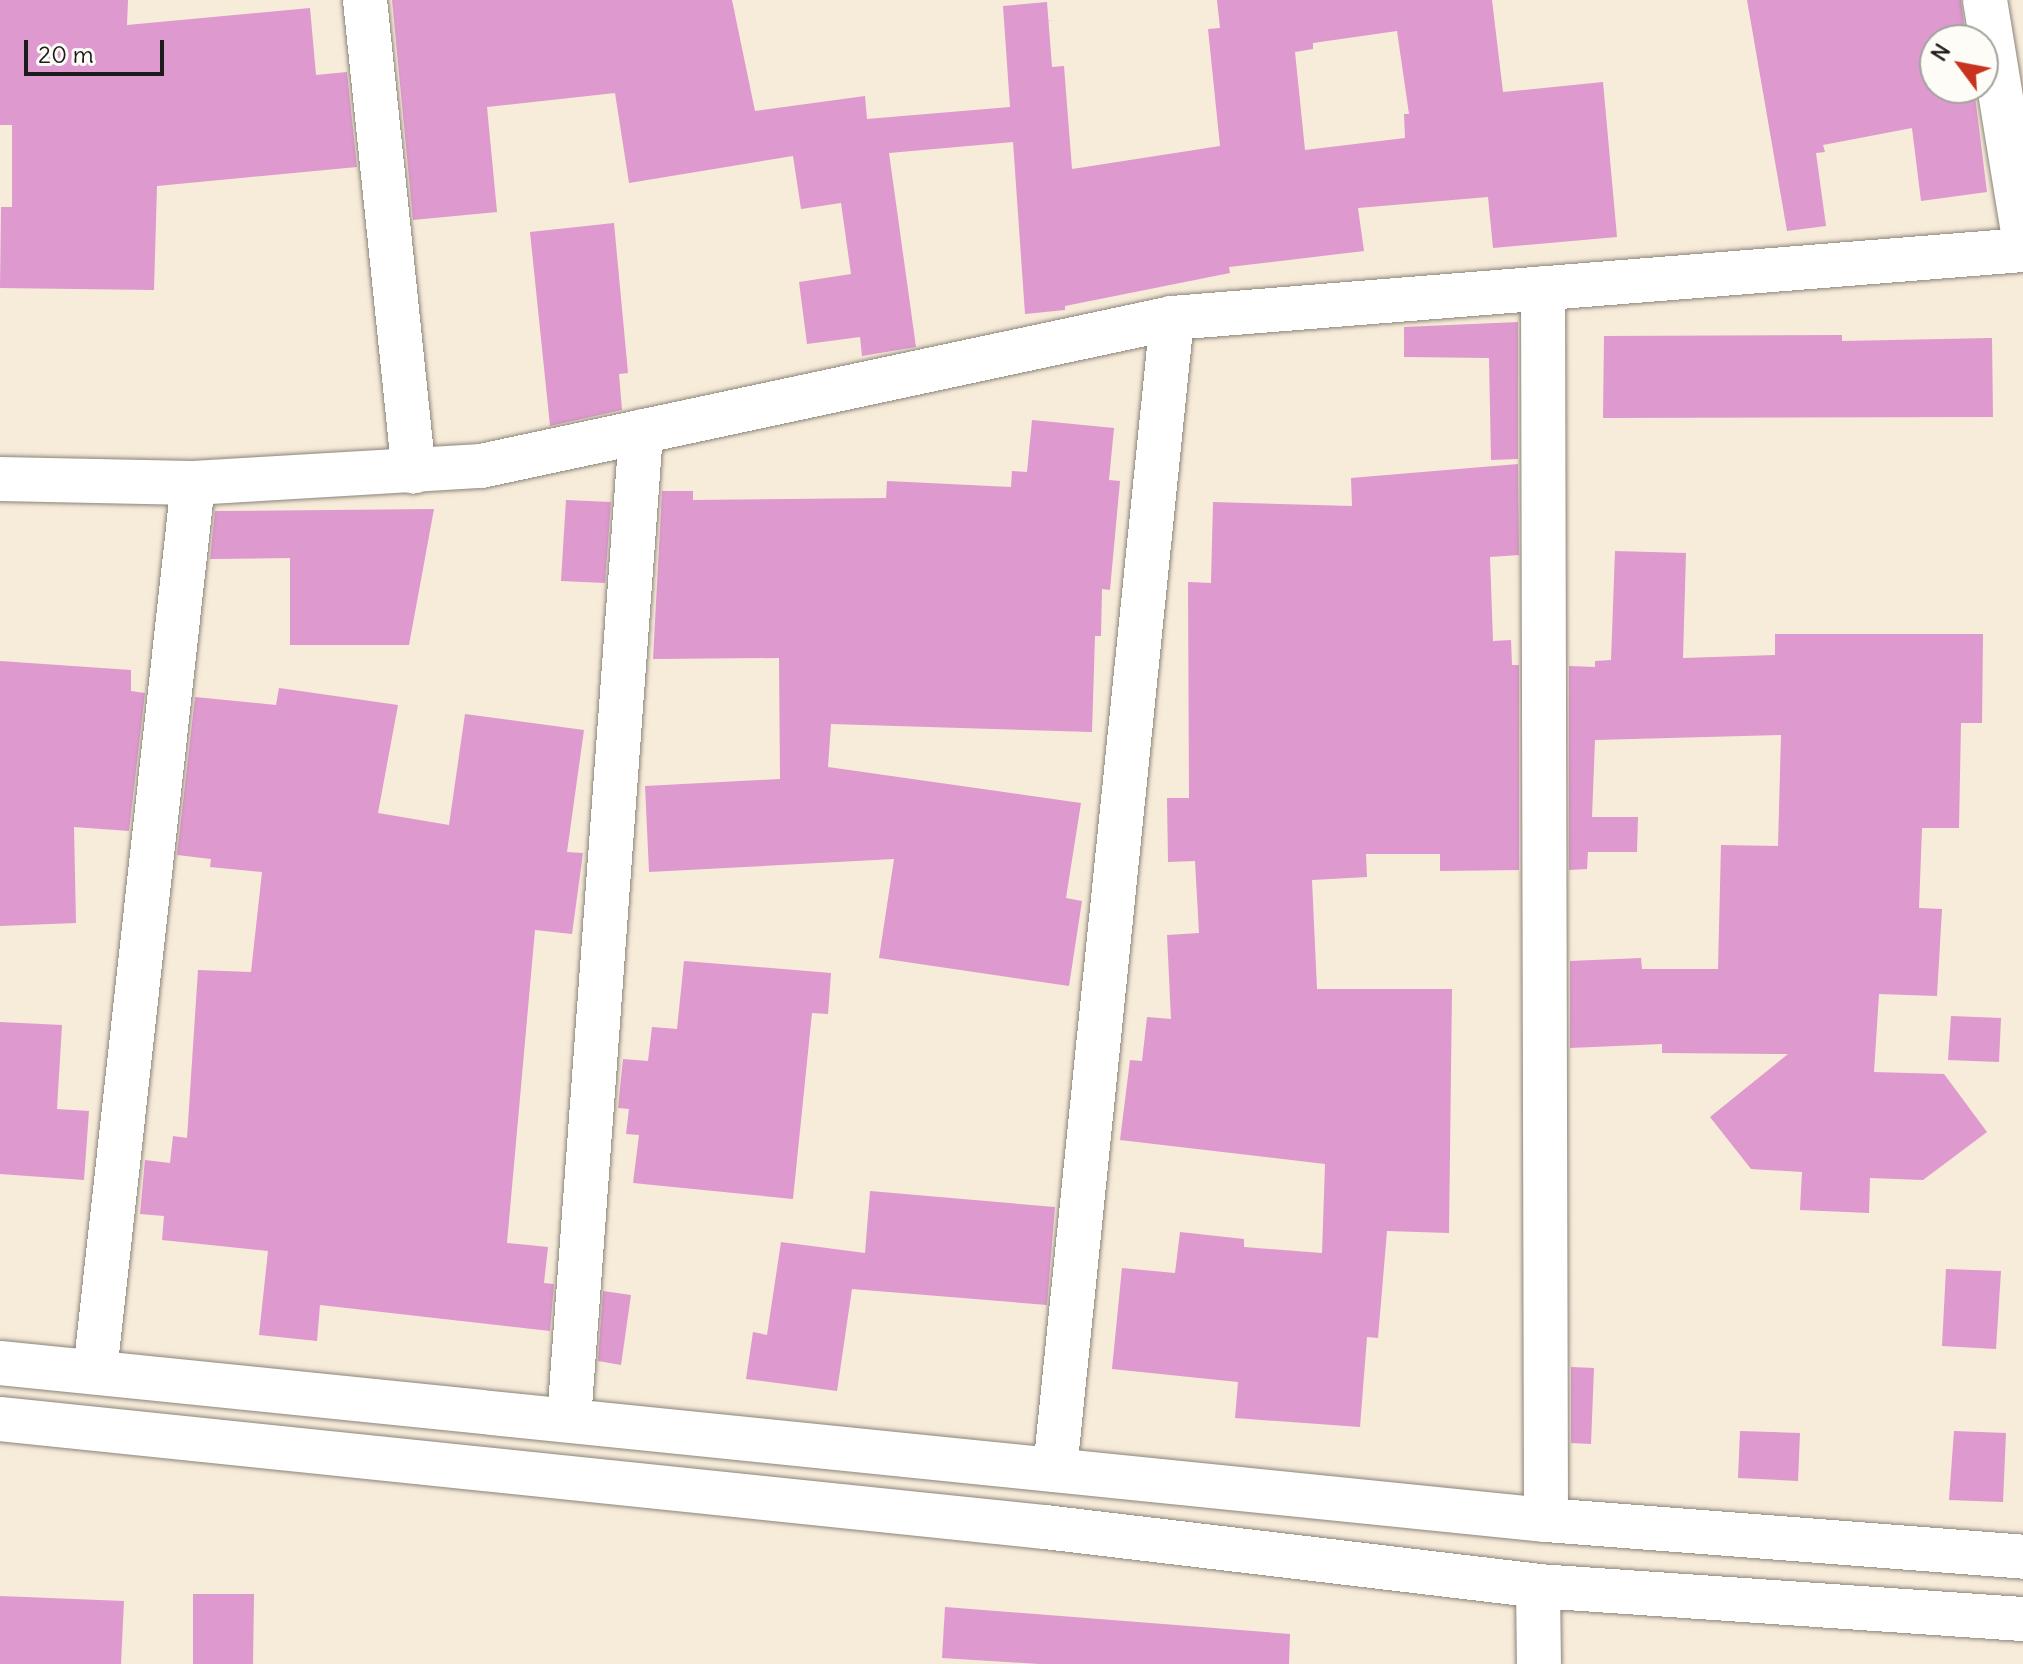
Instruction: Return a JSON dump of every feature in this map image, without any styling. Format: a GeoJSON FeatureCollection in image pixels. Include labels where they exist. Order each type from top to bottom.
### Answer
{"type":"FeatureCollection","features":[{"type":"Feature","properties":{"kind":"street"},"geometry":{"type":"LineString","coordinates":[[365,0],[414,471]]}},
{"type":"Feature","properties":{"kind":"street"},"geometry":{"type":"LineString","coordinates":[[1985,0],[2023,231]]}},
{"type":"Feature","properties":{"kind":"street"},"geometry":{"type":"LineString","coordinates":[[0,479],[193,483],[481,466],[1172,318],[2023,250]]}},
{"type":"Feature","properties":{"kind":"street"},"geometry":{"type":"LineString","coordinates":[[1543,288],[1546,1520]]}},
{"type":"Feature","properties":{"kind":"street"},"geometry":{"type":"LineString","coordinates":[[1055,1470],[1172,318]]}},
{"type":"Feature","properties":{"kind":"street"},"geometry":{"type":"LineString","coordinates":[[569,1420],[641,432]]}},
{"type":"Feature","properties":{"kind":"street"},"geometry":{"type":"LineString","coordinates":[[95,1372],[193,483]]}},
{"type":"Feature","properties":{"kind":"street"},"geometry":{"type":"LineString","coordinates":[[0,1363],[1546,1520],[2023,1557]]}},
{"type":"Feature","properties":{"kind":"street"},"geometry":{"type":"LineString","coordinates":[[0,1419],[1045,1527],[1538,1586],[2023,1619]]}},
{"type":"Feature","properties":{"kind":"street"},"geometry":{"type":"LineString","coordinates":[[1538,1586],[1539,1664]]}},
{"type":"Feature","properties":{"kind":"building"},"geometry":{"type":"Polygon","coordinates":[[[0,0],[128,0],[127,25],[310,8],[316,75],[347,72],[357,167],[157,186],[154,290],[0,288],[1,207],[12,207],[12,125],[0,125],[0,0]]]}},
{"type":"Feature","properties":{"kind":"building"},"geometry":{"type":"Polygon","coordinates":[[[392,0],[732,0],[755,111],[865,96],[867,119],[1010,107],[1003,6],[1047,2],[1052,67],[1064,66],[1072,169],[1220,146],[1208,29],[1220,28],[1217,0],[1492,0],[1503,92],[1603,82],[1617,237],[1493,248],[1488,197],[1358,208],[1364,251],[1229,267],[1230,273],[1065,306],[1065,310],[1025,314],[1013,142],[889,153],[916,347],[862,356],[860,337],[807,344],[799,282],[851,274],[841,203],[801,209],[793,156],[629,183],[615,93],[487,107],[497,212],[413,220],[392,0]],[[1397,31],[1313,43],[1313,49],[1295,52],[1305,150],[1405,138],[1404,114],[1409,114],[1397,31]]]}},
{"type":"Feature","properties":{"kind":"building"},"geometry":{"type":"Polygon","coordinates":[[[1747,0],[1961,0],[1964,24],[1919,24],[1919,104],[1976,104],[1987,192],[1921,201],[1912,128],[1823,145],[1825,152],[1816,153],[1826,226],[1787,231],[1747,0]]]}},
{"type":"Feature","properties":{"kind":"building"},"geometry":{"type":"Polygon","coordinates":[[[614,223],[628,373],[619,374],[622,410],[550,426],[530,232],[614,223]]]}},
{"type":"Feature","properties":{"kind":"building"},"geometry":{"type":"Polygon","coordinates":[[[1518,322],[1518,459],[1491,460],[1489,358],[1404,357],[1404,327],[1518,322]]]}},
{"type":"Feature","properties":{"kind":"building"},"geometry":{"type":"Polygon","coordinates":[[[1842,335],[1842,341],[1992,338],[1993,417],[1603,418],[1604,336],[1842,335]]]}},
{"type":"Feature","properties":{"kind":"building"},"geometry":{"type":"Polygon","coordinates":[[[1032,420],[1114,428],[1109,480],[1120,481],[1110,590],[1102,589],[1101,636],[1095,636],[1092,732],[831,724],[828,767],[1081,803],[1066,898],[1082,901],[1069,986],[879,958],[894,859],[649,872],[645,786],[780,779],[779,658],[653,659],[662,491],[693,491],[693,500],[886,498],[887,481],[1011,487],[1012,471],[1027,472],[1032,420]]]}},
{"type":"Feature","properties":{"kind":"building"},"geometry":{"type":"Polygon","coordinates":[[[1518,464],[1519,555],[1490,557],[1493,641],[1511,640],[1512,665],[1519,665],[1519,870],[1440,871],[1440,854],[1366,854],[1367,877],[1312,880],[1317,989],[1452,989],[1449,1233],[1387,1231],[1378,1338],[1367,1337],[1360,1427],[1235,1418],[1238,1382],[1112,1369],[1122,1268],[1175,1273],[1180,1232],[1244,1239],[1244,1247],[1322,1253],[1325,1164],[1120,1140],[1130,1060],[1142,1061],[1147,1017],[1171,1019],[1167,935],[1199,933],[1195,861],[1168,862],[1167,798],[1189,798],[1188,582],[1211,583],[1213,502],[1352,506],[1351,478],[1518,464]]]}},
{"type":"Feature","properties":{"kind":"building"},"geometry":{"type":"Polygon","coordinates":[[[566,500],[611,502],[605,583],[561,581],[566,500]]]}},
{"type":"Feature","properties":{"kind":"building"},"geometry":{"type":"Polygon","coordinates":[[[434,509],[409,645],[290,645],[290,558],[210,559],[215,511],[434,509]]]}},
{"type":"Feature","properties":{"kind":"building"},"geometry":{"type":"Polygon","coordinates":[[[1615,551],[1686,553],[1683,658],[1775,655],[1775,634],[1983,634],[1982,723],[1961,723],[1959,828],[1922,828],[1919,908],[1942,909],[1937,996],[1879,994],[1874,1072],[1944,1074],[1987,1132],[1923,1180],[1870,1178],[1869,1213],[1800,1210],[1802,1172],[1751,1169],[1710,1117],[1788,1054],[1662,1053],[1662,1044],[1570,1048],[1570,961],[1641,958],[1642,969],[1718,969],[1721,845],[1778,846],[1781,735],[1595,740],[1592,817],[1638,817],[1637,852],[1588,852],[1587,869],[1569,870],[1569,666],[1595,667],[1595,661],[1611,660],[1615,551]]]}},
{"type":"Feature","properties":{"kind":"building"},"geometry":{"type":"Polygon","coordinates":[[[0,661],[131,670],[131,691],[145,693],[129,831],[74,827],[76,923],[0,926],[0,661]]]}},
{"type":"Feature","properties":{"kind":"building"},"geometry":{"type":"Polygon","coordinates":[[[279,688],[398,705],[378,813],[449,825],[465,714],[584,730],[567,852],[583,853],[572,934],[535,930],[507,1243],[548,1247],[544,1283],[554,1284],[550,1331],[320,1305],[317,1341],[259,1335],[268,1251],[162,1240],[164,1216],[140,1214],[145,1160],[170,1163],[173,1136],[187,1138],[198,970],[251,972],[262,872],[210,867],[211,859],[177,855],[195,697],[276,705],[279,688]]]}},
{"type":"Feature","properties":{"kind":"building"},"geometry":{"type":"Polygon","coordinates":[[[684,961],[831,973],[828,1014],[812,1013],[793,1199],[633,1183],[639,1135],[626,1134],[629,1109],[618,1108],[623,1059],[648,1061],[652,1027],[677,1029],[684,961]]]}},
{"type":"Feature","properties":{"kind":"building"},"geometry":{"type":"Polygon","coordinates":[[[1951,1016],[2001,1018],[1999,1062],[1948,1060],[1951,1016]]]}},
{"type":"Feature","properties":{"kind":"building"},"geometry":{"type":"Polygon","coordinates":[[[0,1022],[62,1025],[57,1109],[89,1111],[84,1180],[0,1174],[0,1022]]]}},
{"type":"Feature","properties":{"kind":"building"},"geometry":{"type":"Polygon","coordinates":[[[870,1191],[1055,1207],[1047,1305],[852,1289],[837,1391],[746,1379],[753,1332],[767,1335],[781,1242],[865,1253],[870,1191]]]}},
{"type":"Feature","properties":{"kind":"building"},"geometry":{"type":"Polygon","coordinates":[[[1946,1269],[2001,1271],[1996,1349],[1942,1346],[1946,1269]]]}},
{"type":"Feature","properties":{"kind":"building"},"geometry":{"type":"Polygon","coordinates":[[[603,1291],[631,1295],[621,1365],[598,1361],[603,1291]]]}},
{"type":"Feature","properties":{"kind":"building"},"geometry":{"type":"Polygon","coordinates":[[[1571,1367],[1594,1368],[1591,1444],[1571,1443],[1571,1367]]]}},
{"type":"Feature","properties":{"kind":"building"},"geometry":{"type":"Polygon","coordinates":[[[1740,1431],[1800,1433],[1798,1481],[1738,1478],[1740,1431]]]}},
{"type":"Feature","properties":{"kind":"building"},"geometry":{"type":"Polygon","coordinates":[[[1954,1431],[2006,1433],[2003,1502],[1949,1500],[1954,1431]]]}},
{"type":"Feature","properties":{"kind":"building"},"geometry":{"type":"Polygon","coordinates":[[[193,1594],[254,1594],[253,1664],[193,1664],[193,1594]]]}},
{"type":"Feature","properties":{"kind":"building"},"geometry":{"type":"Polygon","coordinates":[[[0,1596],[124,1601],[121,1664],[0,1664],[0,1596]]]}},
{"type":"Feature","properties":{"kind":"building"},"geometry":{"type":"Polygon","coordinates":[[[945,1607],[1290,1634],[1289,1664],[1039,1664],[942,1658],[945,1607]]]}}]}
